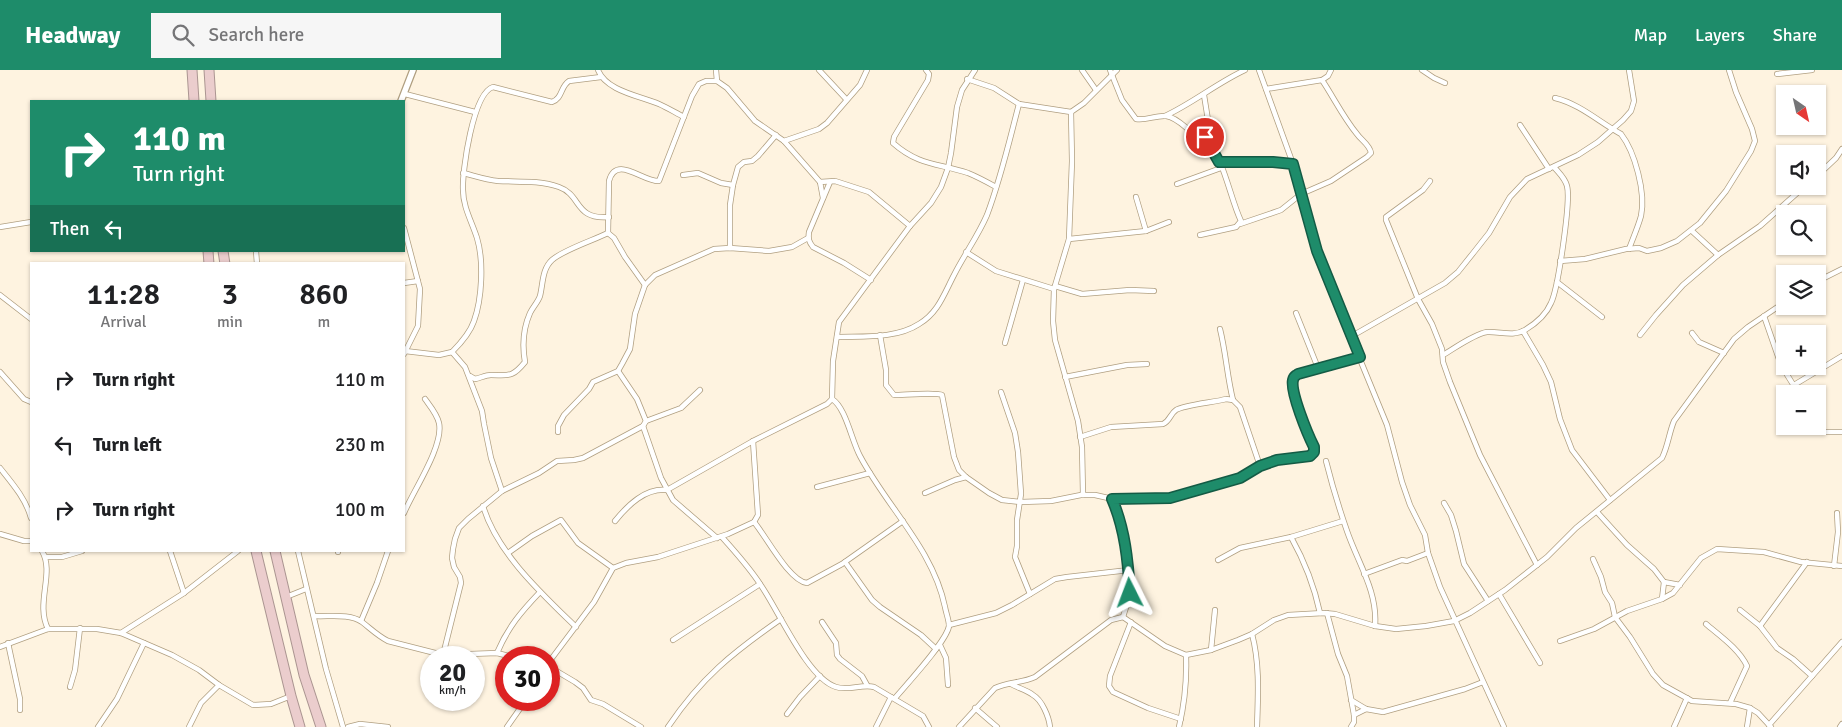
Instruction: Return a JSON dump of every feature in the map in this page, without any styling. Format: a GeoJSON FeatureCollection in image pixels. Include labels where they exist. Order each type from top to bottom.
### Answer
{"type":"FeatureCollection","features":[{"type":"Feature","properties":{"kind":"highway"},"geometry":{"type":"LineString","coordinates":[[192,70],[194,100]]}},
{"type":"Feature","properties":{"kind":"highway"},"geometry":{"type":"LineString","coordinates":[[209,70],[211,100]]}},
{"type":"Feature","properties":{"kind":"highway"},"geometry":{"type":"LineString","coordinates":[[256,552],[300,727]]}},
{"type":"Feature","properties":{"kind":"highway"},"geometry":{"type":"LineString","coordinates":[[275,552],[304,675],[321,727]]}},
{"type":"Feature","properties":{"kind":"street"},"geometry":{"type":"LineString","coordinates":[[402,100],[414,70]]}},
{"type":"Feature","properties":{"kind":"street"},"geometry":{"type":"LineString","coordinates":[[716,70],[717,81]]}},
{"type":"Feature","properties":{"kind":"street"},"geometry":{"type":"LineString","coordinates":[[818,70],[846,99]]}},
{"type":"Feature","properties":{"kind":"street"},"geometry":{"type":"LineString","coordinates":[[784,142],[819,129],[836,115],[846,99],[860,85],[867,70]]}},
{"type":"Feature","properties":{"kind":"street"},"geometry":{"type":"LineString","coordinates":[[926,70],[929,74],[928,80],[894,137],[893,143],[918,161],[969,174],[996,187]]}},
{"type":"Feature","properties":{"kind":"street"},"geometry":{"type":"LineString","coordinates":[[615,521],[623,510],[653,490],[667,490],[753,441],[827,404],[832,399],[833,361],[839,322],[941,187],[948,168],[957,107],[967,79],[975,70]]}},
{"type":"Feature","properties":{"kind":"street"},"geometry":{"type":"LineString","coordinates":[[1082,70],[1096,90]]}},
{"type":"Feature","properties":{"kind":"street"},"geometry":{"type":"LineString","coordinates":[[967,79],[994,88],[1019,104],[1071,112],[1084,103],[1111,72],[1117,70]]}},
{"type":"Feature","properties":{"kind":"street"},"geometry":{"type":"LineString","coordinates":[[1111,72],[1122,100],[1136,119],[1143,120],[1165,116],[1245,70]]}},
{"type":"Feature","properties":{"kind":"street"},"geometry":{"type":"LineString","coordinates":[[1258,70],[1293,164],[1317,251],[1387,425],[1410,505],[1425,535],[1428,553],[1454,621],[1504,727]]}},
{"type":"Feature","properties":{"kind":"street"},"geometry":{"type":"LineString","coordinates":[[1266,89],[1322,80],[1328,76],[1331,70]]}},
{"type":"Feature","properties":{"kind":"street"},"geometry":{"type":"LineString","coordinates":[[1422,70],[1445,83]]}},
{"type":"Feature","properties":{"kind":"street"},"geometry":{"type":"LineString","coordinates":[[1352,336],[1445,283],[1458,272],[1489,233],[1517,188],[1527,179],[1578,155],[1612,130],[1631,111],[1634,101],[1629,70]]}},
{"type":"Feature","properties":{"kind":"street"},"geometry":{"type":"LineString","coordinates":[[1560,261],[1585,259],[1629,249],[1639,248],[1648,251],[1661,248],[1692,231],[1700,223],[1726,191],[1751,151],[1755,141],[1729,70]]}},
{"type":"Feature","properties":{"kind":"street"},"geometry":{"type":"LineString","coordinates":[[1778,74],[1812,70]]}},
{"type":"Feature","properties":{"kind":"street"},"geometry":{"type":"LineString","coordinates":[[405,352],[439,355],[452,352],[464,340],[474,321],[481,287],[478,240],[462,192],[463,173],[475,112],[490,88],[493,87],[552,102],[560,96],[568,81],[598,74],[605,81],[630,94],[658,104],[684,117]]}},
{"type":"Feature","properties":{"kind":"street"},"geometry":{"type":"LineString","coordinates":[[1200,235],[1236,227],[1281,210],[1301,194],[1331,181],[1371,153],[1371,149],[1357,135],[1322,80]]}},
{"type":"Feature","properties":{"kind":"street"},"geometry":{"type":"LineString","coordinates":[[608,233],[609,181],[611,173],[622,169],[656,181],[659,180],[692,96],[700,84],[706,81],[717,81],[727,88],[755,121],[784,142],[820,182],[823,198]]}},
{"type":"Feature","properties":{"kind":"street"},"geometry":{"type":"LineString","coordinates":[[405,94],[475,112]]}},
{"type":"Feature","properties":{"kind":"street"},"geometry":{"type":"LineString","coordinates":[[1204,95],[1208,120],[1205,137]]}},
{"type":"Feature","properties":{"kind":"street"},"geometry":{"type":"LineString","coordinates":[[1555,98],[1566,100],[1621,134],[1628,146],[1637,171],[1641,190],[1641,215],[1629,249]]}},
{"type":"Feature","properties":{"kind":"street"},"geometry":{"type":"LineString","coordinates":[[837,337],[896,333],[917,326],[932,314],[941,302],[986,216],[1011,142],[1019,104]]}},
{"type":"Feature","properties":{"kind":"street"},"geometry":{"type":"LineString","coordinates":[[1071,112],[1072,161],[1069,239],[1055,287],[1052,321],[1055,340],[1078,421],[1083,495]]}},
{"type":"Feature","properties":{"kind":"street"},"geometry":{"type":"LineString","coordinates":[[1165,116],[1205,137],[1219,162],[1242,221],[1240,224]]}},
{"type":"Feature","properties":{"kind":"street"},"geometry":{"type":"LineString","coordinates":[[1443,355],[1477,335],[1486,332],[1513,334],[1523,331],[1543,316],[1551,305],[1557,282],[1568,187],[1564,179],[1552,168],[1520,125]]}},
{"type":"Feature","properties":{"kind":"street"},"geometry":{"type":"LineString","coordinates":[[730,248],[729,219],[733,185],[738,167],[758,156],[776,135]]}},
{"type":"Feature","properties":{"kind":"street"},"geometry":{"type":"LineString","coordinates":[[1826,167],[1842,149]]}},
{"type":"Feature","properties":{"kind":"street"},"geometry":{"type":"LineString","coordinates":[[1219,162],[1293,164]]}},
{"type":"Feature","properties":{"kind":"street"},"geometry":{"type":"LineString","coordinates":[[1177,184],[1221,168]]}},
{"type":"Feature","properties":{"kind":"street"},"geometry":{"type":"LineString","coordinates":[[463,173],[489,180],[544,183],[568,192],[579,208],[592,216],[609,217]]}},
{"type":"Feature","properties":{"kind":"street"},"geometry":{"type":"LineString","coordinates":[[683,175],[698,173],[721,183],[733,185]]}},
{"type":"Feature","properties":{"kind":"street"},"geometry":{"type":"LineString","coordinates":[[820,182],[835,181],[869,192],[910,226]]}},
{"type":"Feature","properties":{"kind":"street"},"geometry":{"type":"LineString","coordinates":[[558,432],[558,426],[564,414],[574,406],[593,382],[618,371],[630,349],[635,314],[645,285],[660,272],[714,249],[730,248],[769,251],[792,247],[808,238],[814,217],[830,182]]}},
{"type":"Feature","properties":{"kind":"street"},"geometry":{"type":"LineString","coordinates":[[1430,182],[1423,190],[1386,217],[1386,220],[1418,299],[1432,324],[1442,348],[1442,362],[1480,454],[1537,565]]}},
{"type":"Feature","properties":{"kind":"street"},"geometry":{"type":"LineString","coordinates":[[1640,335],[1683,285],[1718,255],[1760,226],[1795,195]]}},
{"type":"Feature","properties":{"kind":"street"},"geometry":{"type":"LineString","coordinates":[[1136,197],[1146,231]]}},
{"type":"Feature","properties":{"kind":"street"},"geometry":{"type":"LineString","coordinates":[[0,227],[30,222]]}},
{"type":"Feature","properties":{"kind":"street"},"geometry":{"type":"LineString","coordinates":[[1069,239],[1146,231],[1169,222]]}},
{"type":"Feature","properties":{"kind":"street"},"geometry":{"type":"LineString","coordinates":[[1692,231],[1718,255]]}},
{"type":"Feature","properties":{"kind":"street"},"geometry":{"type":"LineString","coordinates":[[405,232],[420,289],[418,326],[405,350]]}},
{"type":"Feature","properties":{"kind":"street"},"geometry":{"type":"LineString","coordinates":[[608,233],[614,238],[645,285]]}},
{"type":"Feature","properties":{"kind":"street"},"geometry":{"type":"LineString","coordinates":[[470,376],[475,379],[491,375],[504,376],[520,368],[524,362],[522,345],[526,324],[531,310],[538,301],[544,273],[548,265],[556,256],[608,233]]}},
{"type":"Feature","properties":{"kind":"street"},"geometry":{"type":"LineString","coordinates":[[808,238],[813,247],[871,280]]}},
{"type":"Feature","properties":{"kind":"street"},"geometry":{"type":"LineString","coordinates":[[966,252],[996,271],[1023,280],[1082,294],[1130,290],[1154,291]]}},
{"type":"Feature","properties":{"kind":"street"},"geometry":{"type":"LineString","coordinates":[[1826,277],[1842,269]]}},
{"type":"Feature","properties":{"kind":"street"},"geometry":{"type":"LineString","coordinates":[[405,283],[418,280]]}},
{"type":"Feature","properties":{"kind":"street"},"geometry":{"type":"LineString","coordinates":[[1005,343],[1023,280]]}},
{"type":"Feature","properties":{"kind":"street"},"geometry":{"type":"LineString","coordinates":[[1557,282],[1602,317]]}},
{"type":"Feature","properties":{"kind":"street"},"geometry":{"type":"LineString","coordinates":[[0,295],[30,318]]}},
{"type":"Feature","properties":{"kind":"street"},"geometry":{"type":"LineString","coordinates":[[959,727],[995,688],[1003,684],[1023,682],[1035,677],[1112,620],[1123,617],[1165,646],[1186,655],[1211,650],[1252,634],[1274,620],[1288,615],[1327,613],[1350,617],[1375,626],[1396,629],[1454,621],[1470,613],[1488,602],[1537,565],[1610,500],[1662,458],[1667,448],[1669,433],[1674,421],[1734,339],[1776,308]]}},
{"type":"Feature","properties":{"kind":"street"},"geometry":{"type":"LineString","coordinates":[[1296,313],[1318,368]]}},
{"type":"Feature","properties":{"kind":"street"},"geometry":{"type":"LineString","coordinates":[[1764,316],[1781,365],[1793,385]]}},
{"type":"Feature","properties":{"kind":"street"},"geometry":{"type":"LineString","coordinates":[[1220,329],[1225,347],[1227,377],[1233,400],[1240,407],[1260,466]]}},
{"type":"Feature","properties":{"kind":"street"},"geometry":{"type":"LineString","coordinates":[[1523,331],[1544,365],[1551,382],[1560,419],[1572,450],[1610,500]]}},
{"type":"Feature","properties":{"kind":"street"},"geometry":{"type":"LineString","coordinates":[[1692,333],[1699,342],[1724,353]]}},
{"type":"Feature","properties":{"kind":"street"},"geometry":{"type":"LineString","coordinates":[[880,335],[886,370],[886,385],[889,390],[894,395],[940,393],[944,398],[954,457],[959,470],[966,477],[1002,500],[1021,502],[1051,501],[1083,495],[1094,495],[1112,499],[1170,498],[1240,478],[1260,466],[1277,460],[1310,456],[1314,452],[1314,447],[1296,399],[1292,382],[1294,377],[1298,374],[1360,357]]}},
{"type":"Feature","properties":{"kind":"street"},"geometry":{"type":"LineString","coordinates":[[452,352],[470,376],[482,411],[491,458],[502,491]]}},
{"type":"Feature","properties":{"kind":"street"},"geometry":{"type":"LineString","coordinates":[[1796,385],[1842,356]]}},
{"type":"Feature","properties":{"kind":"street"},"geometry":{"type":"LineString","coordinates":[[1065,377],[1127,365],[1147,364]]}},
{"type":"Feature","properties":{"kind":"street"},"geometry":{"type":"LineString","coordinates":[[618,371],[637,399],[646,421]]}},
{"type":"Feature","properties":{"kind":"street"},"geometry":{"type":"LineString","coordinates":[[0,372],[24,399],[30,402]]}},
{"type":"Feature","properties":{"kind":"street"},"geometry":{"type":"LineString","coordinates":[[445,646],[461,582],[452,558],[455,539],[460,528],[468,519],[502,491],[532,477],[557,460],[583,458],[643,426],[646,421],[681,408],[700,390]]}},
{"type":"Feature","properties":{"kind":"street"},"geometry":{"type":"LineString","coordinates":[[1001,392],[1015,433],[1020,468],[1021,502],[1017,520],[1015,557],[1030,594]]}},
{"type":"Feature","properties":{"kind":"street"},"geometry":{"type":"LineString","coordinates":[[405,511],[432,456],[439,437],[439,424],[436,415],[425,399]]}},
{"type":"Feature","properties":{"kind":"street"},"geometry":{"type":"LineString","coordinates":[[832,399],[838,402],[851,437],[870,473],[922,548],[934,571],[949,625],[940,645],[893,698],[876,727]]}},
{"type":"Feature","properties":{"kind":"street"},"geometry":{"type":"LineString","coordinates":[[1080,437],[1111,427],[1163,424],[1168,422],[1176,410],[1184,407],[1226,399],[1233,400]]}},
{"type":"Feature","properties":{"kind":"street"},"geometry":{"type":"LineString","coordinates":[[643,426],[667,490],[673,500],[685,512],[719,538],[760,584],[808,662],[820,676],[835,687],[867,685],[874,687],[923,716],[929,727]]}},
{"type":"Feature","properties":{"kind":"street"},"geometry":{"type":"LineString","coordinates":[[1826,432],[1842,432]]}},
{"type":"Feature","properties":{"kind":"street"},"geometry":{"type":"LineString","coordinates":[[560,648],[594,602],[613,568],[626,563],[658,557],[719,538],[754,522],[758,515],[753,441]]}},
{"type":"Feature","properties":{"kind":"street"},"geometry":{"type":"LineString","coordinates":[[1326,461],[1343,521],[1374,601],[1376,613],[1375,626]]}},
{"type":"Feature","properties":{"kind":"street"},"geometry":{"type":"LineString","coordinates":[[0,468],[20,495],[30,514]]}},
{"type":"Feature","properties":{"kind":"street"},"geometry":{"type":"LineString","coordinates":[[818,487],[870,473]]}},
{"type":"Feature","properties":{"kind":"street"},"geometry":{"type":"LineString","coordinates":[[925,493],[954,480],[966,477]]}},
{"type":"Feature","properties":{"kind":"street"},"geometry":{"type":"LineString","coordinates":[[1112,499],[1122,530],[1129,570],[1130,593],[1123,617]]}},
{"type":"Feature","properties":{"kind":"street"},"geometry":{"type":"LineString","coordinates":[[1444,503],[1451,515],[1464,564],[1488,602]]}},
{"type":"Feature","properties":{"kind":"street"},"geometry":{"type":"LineString","coordinates":[[483,506],[486,517],[495,534],[508,553],[540,592],[576,627]]}},
{"type":"Feature","properties":{"kind":"street"},"geometry":{"type":"LineString","coordinates":[[1597,512],[1627,545],[1654,569],[1664,582],[1680,585]]}},
{"type":"Feature","properties":{"kind":"street"},"geometry":{"type":"LineString","coordinates":[[1834,566],[1838,532],[1837,512]]}},
{"type":"Feature","properties":{"kind":"street"},"geometry":{"type":"LineString","coordinates":[[508,553],[532,536],[561,520],[578,543],[613,568]]}},
{"type":"Feature","properties":{"kind":"street"},"geometry":{"type":"LineString","coordinates":[[754,522],[777,556],[801,582],[807,583],[845,562],[903,521]]}},
{"type":"Feature","properties":{"kind":"street"},"geometry":{"type":"LineString","coordinates":[[1218,560],[1240,548],[1291,537],[1343,521]]}},
{"type":"Feature","properties":{"kind":"street"},"geometry":{"type":"LineString","coordinates":[[0,534],[30,541]]}},
{"type":"Feature","properties":{"kind":"street"},"geometry":{"type":"LineString","coordinates":[[1291,537],[1315,587],[1320,613]]}},
{"type":"Feature","properties":{"kind":"street"},"geometry":{"type":"LineString","coordinates":[[1560,641],[1594,629],[1626,611],[1662,599],[1673,593],[1701,558],[1717,548],[1764,552],[1807,562],[1842,566]]}},
{"type":"Feature","properties":{"kind":"street"},"geometry":{"type":"LineString","coordinates":[[42,552],[45,557],[43,619],[48,629]]}},
{"type":"Feature","properties":{"kind":"street"},"geometry":{"type":"LineString","coordinates":[[45,557],[62,557],[79,552]]}},
{"type":"Feature","properties":{"kind":"street"},"geometry":{"type":"LineString","coordinates":[[170,552],[184,593]]}},
{"type":"Feature","properties":{"kind":"street"},"geometry":{"type":"LineString","coordinates":[[121,633],[184,593],[237,552]]}},
{"type":"Feature","properties":{"kind":"street"},"geometry":{"type":"LineString","coordinates":[[298,552],[326,670],[343,727]]}},
{"type":"Feature","properties":{"kind":"street"},"geometry":{"type":"LineString","coordinates":[[361,622],[388,552]]}},
{"type":"Feature","properties":{"kind":"street"},"geometry":{"type":"LineString","coordinates":[[1364,574],[1428,553]]}},
{"type":"Feature","properties":{"kind":"street"},"geometry":{"type":"LineString","coordinates":[[1593,558],[1615,617],[1630,636],[1654,674],[1663,685],[1692,701],[1730,703],[1750,708],[1758,712],[1770,726],[1842,642]]}},
{"type":"Feature","properties":{"kind":"street"},"geometry":{"type":"LineString","coordinates":[[845,562],[872,600],[936,649]]}},
{"type":"Feature","properties":{"kind":"street"},"geometry":{"type":"LineString","coordinates":[[1760,626],[1807,562]]}},
{"type":"Feature","properties":{"kind":"street"},"geometry":{"type":"LineString","coordinates":[[949,625],[996,613],[1045,584],[1061,578],[1129,570]]}},
{"type":"Feature","properties":{"kind":"street"},"geometry":{"type":"LineString","coordinates":[[1662,599],[1664,582]]}},
{"type":"Feature","properties":{"kind":"street"},"geometry":{"type":"LineString","coordinates":[[673,640],[760,584]]}},
{"type":"Feature","properties":{"kind":"street"},"geometry":{"type":"LineString","coordinates":[[286,597],[306,590]]}},
{"type":"Feature","properties":{"kind":"street"},"geometry":{"type":"LineString","coordinates":[[500,646],[506,632],[514,621],[540,592]]}},
{"type":"Feature","properties":{"kind":"street"},"geometry":{"type":"LineString","coordinates":[[1499,594],[1540,663]]}},
{"type":"Feature","properties":{"kind":"street"},"geometry":{"type":"LineString","coordinates":[[1211,650],[1215,610]]}},
{"type":"Feature","properties":{"kind":"street"},"geometry":{"type":"LineString","coordinates":[[1740,610],[1760,626],[1777,648],[1812,676]]}},
{"type":"Feature","properties":{"kind":"street"},"geometry":{"type":"LineString","coordinates":[[1327,613],[1338,654],[1347,676],[1354,715],[1352,727]]}},
{"type":"Feature","properties":{"kind":"street"},"geometry":{"type":"LineString","coordinates":[[314,616],[344,617],[361,622],[388,641],[420,649]]}},
{"type":"Feature","properties":{"kind":"street"},"geometry":{"type":"LineString","coordinates":[[668,727],[695,690],[710,675],[739,648],[781,620]]}},
{"type":"Feature","properties":{"kind":"street"},"geometry":{"type":"LineString","coordinates":[[822,622],[836,643],[837,655],[862,676],[867,685]]}},
{"type":"Feature","properties":{"kind":"street"},"geometry":{"type":"LineString","coordinates":[[1131,622],[1110,676],[1109,686],[1113,692],[1148,708],[1181,719]]}},
{"type":"Feature","properties":{"kind":"street"},"geometry":{"type":"LineString","coordinates":[[1706,624],[1728,643],[1747,666],[1730,703]]}},
{"type":"Feature","properties":{"kind":"street"},"geometry":{"type":"LineString","coordinates":[[0,646],[48,629],[80,628],[121,633],[172,655],[253,704],[271,704],[291,696]]}},
{"type":"Feature","properties":{"kind":"street"},"geometry":{"type":"LineString","coordinates":[[70,687],[75,670],[80,628]]}},
{"type":"Feature","properties":{"kind":"street"},"geometry":{"type":"LineString","coordinates":[[1252,634],[1256,649],[1258,727]]}},
{"type":"Feature","properties":{"kind":"street"},"geometry":{"type":"LineString","coordinates":[[8,643],[20,699],[20,710]]}},
{"type":"Feature","properties":{"kind":"street"},"geometry":{"type":"LineString","coordinates":[[98,727],[118,699],[144,643]]}},
{"type":"Feature","properties":{"kind":"street"},"geometry":{"type":"LineString","coordinates":[[940,645],[946,658],[948,685]]}},
{"type":"Feature","properties":{"kind":"street"},"geometry":{"type":"LineString","coordinates":[[1179,727],[1185,703],[1187,681],[1186,655]]}},
{"type":"Feature","properties":{"kind":"street"},"geometry":{"type":"LineString","coordinates":[[560,673],[583,688],[591,700],[603,704],[641,727]]}},
{"type":"Feature","properties":{"kind":"street"},"geometry":{"type":"LineString","coordinates":[[787,714],[820,676]]}},
{"type":"Feature","properties":{"kind":"street"},"geometry":{"type":"LineString","coordinates":[[1351,700],[1366,709],[1383,712],[1465,690],[1482,682]]}},
{"type":"Feature","properties":{"kind":"street"},"geometry":{"type":"LineString","coordinates":[[1012,684],[1034,695],[1039,700],[1050,727]]}},
{"type":"Feature","properties":{"kind":"street"},"geometry":{"type":"LineString","coordinates":[[189,727],[201,703],[219,685]]}},
{"type":"Feature","properties":{"kind":"street"},"geometry":{"type":"LineString","coordinates":[[1674,727],[1687,698]]}},
{"type":"Feature","properties":{"kind":"street"},"geometry":{"type":"LineString","coordinates":[[975,708],[997,727]]}},
{"type":"Feature","properties":{"kind":"street"},"geometry":{"type":"LineString","coordinates":[[1746,727],[1750,708]]}},
{"type":"Feature","properties":{"kind":"street"},"geometry":{"type":"LineString","coordinates":[[1354,715],[1366,709]]}},
{"type":"Feature","properties":{"kind":"street"},"geometry":{"type":"LineString","coordinates":[[507,727],[518,711]]}},
{"type":"Feature","properties":{"kind":"street"},"geometry":{"type":"LineString","coordinates":[[348,727],[360,724],[388,727]]}},
{"type":"Feature","properties":{"kind":"route"},"geometry":{"type":"LineString","coordinates":[[1130,593],[1129,564],[1122,530],[1112,499],[1170,498],[1240,478],[1260,466],[1277,460],[1310,456],[1314,452],[1314,447],[1296,399],[1292,382],[1294,377],[1298,374],[1360,357],[1322,267],[1293,164],[1219,162],[1205,137]]}}]}
